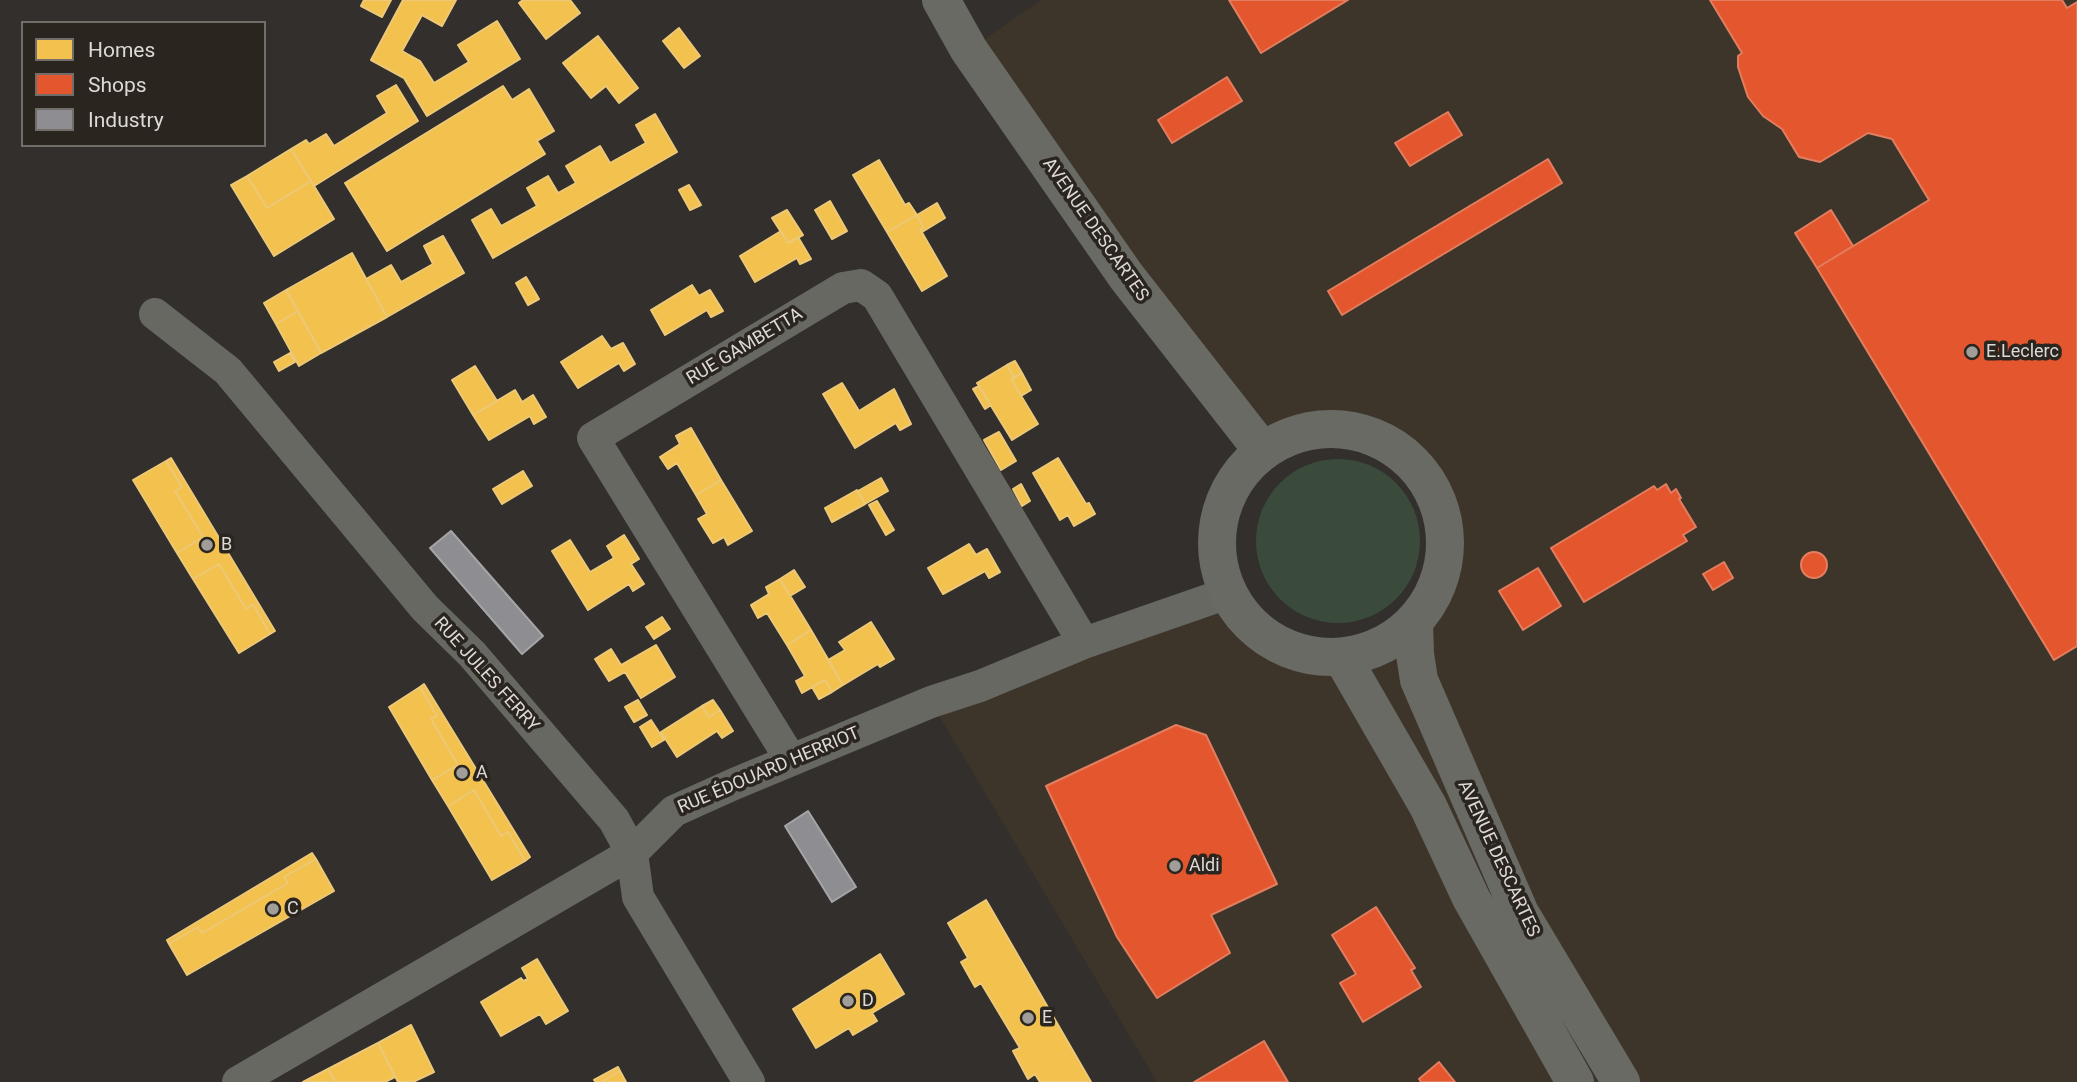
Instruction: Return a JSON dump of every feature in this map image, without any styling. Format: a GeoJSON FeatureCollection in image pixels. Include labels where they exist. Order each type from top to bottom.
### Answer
{"type":"FeatureCollection","features":[{"type":"Feature","properties":{"kind":"main road","name":"AVENUE DESCARTES"},"geometry":{"type":"LineString","coordinates":[[941,0],[969,50],[1126,276],[1262,450]]}},
{"type":"Feature","properties":{"kind":"main road"},"geometry":{"type":"LineString","coordinates":[[1336,428],[1365,433],[1390,444],[1412,461],[1427,479],[1439,503],[1445,528],[1444,564],[1432,598],[1414,622],[1393,639],[1368,651],[1342,657],[1309,655],[1279,645],[1252,627],[1238,611],[1217,563],[1216,531],[1224,500],[1239,472],[1262,450],[1283,438],[1307,430],[1336,428]]}},
{"type":"Feature","properties":{"kind":"main road","name":"AVENUE DESCARTES"},"geometry":{"type":"LineString","coordinates":[[1414,622],[1419,680],[1520,914],[1621,1082]]}},
{"type":"Feature","properties":{"kind":"main road","name":"AVENUE DESCARTES"},"geometry":{"type":"LineString","coordinates":[[1342,657],[1428,806],[1471,898],[1575,1082]]}},
{"type":"Feature","properties":{"kind":"street","name":"RUE GAMBETTA"},"geometry":{"type":"LineString","coordinates":[[791,760],[593,438],[843,288],[861,285],[877,296],[1084,643]]}},
{"type":"Feature","properties":{"kind":"street","name":"RUE JULES FERRY"},"geometry":{"type":"LineString","coordinates":[[155,314],[228,371],[425,608],[472,654],[614,820],[632,853],[638,897],[749,1082]]}},
{"type":"Feature","properties":{"kind":"street","name":"RUE ÉDOUARD HERRIOT"},"geometry":{"type":"LineString","coordinates":[[239,1082],[632,853],[674,811],[791,760],[1084,643],[1228,593]]}},
{"type":"Feature","properties":{"kind":"shaded area"},"geometry":{"type":"Polygon","coordinates":[[[1041,0],[2077,0],[2077,1082],[1157,1082],[931,702],[1228,593],[1238,611],[1252,627],[1309,655],[1342,657],[1431,598],[1445,528],[1439,503],[1427,479],[1412,461],[1390,444],[1365,433],[1336,428],[1307,430],[1283,438],[1262,450],[969,50],[1041,0]]]}},
{"type":"Feature","properties":{"kind":"green space"},"geometry":{"type":"Polygon","coordinates":[[[1338,459],[1369,465],[1396,483],[1414,510],[1420,541],[1414,572],[1396,599],[1369,617],[1338,623],[1307,617],[1280,599],[1262,572],[1256,541],[1262,510],[1280,483],[1307,465],[1338,459]]]}},
{"type":"Feature","properties":{"kind":"building: Homes"},"geometry":{"type":"Polygon","coordinates":[[[364,0],[391,0],[382,17],[361,6],[364,0]]]}},
{"type":"Feature","properties":{"kind":"building: Homes"},"geometry":{"type":"Polygon","coordinates":[[[403,0],[456,0],[442,26],[422,15],[402,51],[420,61],[434,83],[469,62],[458,45],[497,21],[520,59],[427,116],[404,78],[371,60],[403,0]]]}},
{"type":"Feature","properties":{"kind":"building: Homes"},"geometry":{"type":"Polygon","coordinates":[[[523,0],[570,0],[580,13],[546,39],[519,3],[523,0]]]}},
{"type":"Feature","properties":{"kind":"building: Homes"},"geometry":{"type":"Polygon","coordinates":[[[679,28],[700,56],[684,68],[663,41],[679,28]]]}},
{"type":"Feature","properties":{"kind":"building: Homes"},"geometry":{"type":"Polygon","coordinates":[[[598,36],[638,88],[619,103],[606,86],[591,98],[563,63],[598,36]]]}},
{"type":"Feature","properties":{"kind":"building: Homes"},"geometry":{"type":"Polygon","coordinates":[[[396,85],[418,121],[314,186],[291,149],[306,140],[309,144],[326,134],[334,146],[387,113],[377,96],[396,85]]]}},
{"type":"Feature","properties":{"kind":"building: Homes"},"geometry":{"type":"Polygon","coordinates":[[[503,86],[512,100],[529,89],[554,131],[537,141],[545,154],[387,251],[345,183],[503,86]]]}},
{"type":"Feature","properties":{"kind":"building: Homes"},"geometry":{"type":"Polygon","coordinates":[[[655,114],[677,152],[493,258],[472,220],[491,209],[501,226],[537,206],[527,188],[548,176],[558,193],[576,183],[566,166],[600,146],[610,163],[646,143],[636,125],[655,114]]]}},
{"type":"Feature","properties":{"kind":"building: Homes"},"geometry":{"type":"Polygon","coordinates":[[[291,149],[311,181],[267,208],[247,176],[291,149]]]}},
{"type":"Feature","properties":{"kind":"building: Homes"},"geometry":{"type":"Polygon","coordinates":[[[879,160],[905,205],[909,203],[917,215],[887,232],[853,175],[879,160]]]}},
{"type":"Feature","properties":{"kind":"building: Homes"},"geometry":{"type":"Polygon","coordinates":[[[247,176],[267,208],[311,181],[334,219],[274,256],[231,185],[247,176]]]}},
{"type":"Feature","properties":{"kind":"building: Homes"},"geometry":{"type":"Polygon","coordinates":[[[689,185],[701,205],[690,210],[679,190],[689,185]]]}},
{"type":"Feature","properties":{"kind":"building: Homes"},"geometry":{"type":"Polygon","coordinates":[[[830,201],[847,231],[832,239],[815,210],[830,201]]]}},
{"type":"Feature","properties":{"kind":"building: Homes"},"geometry":{"type":"Polygon","coordinates":[[[937,203],[945,218],[922,232],[920,229],[923,227],[917,215],[937,203]]]}},
{"type":"Feature","properties":{"kind":"building: Homes"},"geometry":{"type":"Polygon","coordinates":[[[787,210],[803,235],[788,243],[772,218],[787,210]]]}},
{"type":"Feature","properties":{"kind":"building: Homes"},"geometry":{"type":"Polygon","coordinates":[[[917,215],[923,227],[920,229],[947,276],[922,291],[887,232],[917,215]]]}},
{"type":"Feature","properties":{"kind":"building: Homes"},"geometry":{"type":"Polygon","coordinates":[[[781,231],[788,243],[798,237],[811,259],[800,264],[797,258],[755,282],[740,256],[781,231]]]}},
{"type":"Feature","properties":{"kind":"building: Homes"},"geometry":{"type":"Polygon","coordinates":[[[443,236],[464,273],[387,317],[366,279],[391,265],[401,282],[433,264],[424,246],[443,236]]]}},
{"type":"Feature","properties":{"kind":"building: Homes"},"geometry":{"type":"Polygon","coordinates":[[[352,253],[387,317],[321,353],[286,290],[352,253]]]}},
{"type":"Feature","properties":{"kind":"building: Homes"},"geometry":{"type":"Polygon","coordinates":[[[526,277],[539,299],[528,305],[516,283],[526,277]]]}},
{"type":"Feature","properties":{"kind":"building: Homes"},"geometry":{"type":"Polygon","coordinates":[[[692,285],[699,296],[710,290],[723,311],[711,317],[707,310],[665,335],[651,310],[692,285]]]}},
{"type":"Feature","properties":{"kind":"building: Homes"},"geometry":{"type":"Polygon","coordinates":[[[286,290],[298,311],[276,324],[264,303],[286,290]]]}},
{"type":"Feature","properties":{"kind":"building: Homes"},"geometry":{"type":"Polygon","coordinates":[[[298,311],[321,353],[299,366],[276,324],[298,311]]]}},
{"type":"Feature","properties":{"kind":"building: Homes"},"geometry":{"type":"Polygon","coordinates":[[[602,336],[611,349],[623,343],[635,364],[624,371],[619,363],[578,388],[561,362],[602,336]]]}},
{"type":"Feature","properties":{"kind":"building: Homes"},"geometry":{"type":"Polygon","coordinates":[[[290,353],[295,362],[279,371],[274,362],[290,353]]]}},
{"type":"Feature","properties":{"kind":"building: Homes"},"geometry":{"type":"Polygon","coordinates":[[[1015,361],[1022,373],[1014,378],[1007,365],[1015,361]]]}},
{"type":"Feature","properties":{"kind":"building: Homes"},"geometry":{"type":"Polygon","coordinates":[[[1007,365],[1014,378],[1011,379],[1038,424],[1012,440],[977,383],[1007,365]]]}},
{"type":"Feature","properties":{"kind":"building: Homes"},"geometry":{"type":"Polygon","coordinates":[[[475,366],[497,401],[473,415],[452,380],[475,366]]]}},
{"type":"Feature","properties":{"kind":"building: Homes"},"geometry":{"type":"Polygon","coordinates":[[[1022,373],[1031,390],[1021,396],[1011,379],[1022,373]]]}},
{"type":"Feature","properties":{"kind":"building: Homes"},"geometry":{"type":"Polygon","coordinates":[[[842,383],[859,411],[894,389],[911,424],[900,430],[896,423],[855,448],[823,394],[842,383]]]}},
{"type":"Feature","properties":{"kind":"building: Homes"},"geometry":{"type":"Polygon","coordinates":[[[979,386],[991,405],[985,409],[973,389],[979,386]]]}},
{"type":"Feature","properties":{"kind":"building: Homes"},"geometry":{"type":"Polygon","coordinates":[[[515,390],[522,402],[533,395],[546,417],[534,424],[530,416],[489,440],[473,415],[515,390]]]}},
{"type":"Feature","properties":{"kind":"building: Homes"},"geometry":{"type":"Polygon","coordinates":[[[691,428],[721,480],[696,495],[677,463],[668,469],[660,457],[680,444],[676,436],[691,428]]]}},
{"type":"Feature","properties":{"kind":"building: Homes"},"geometry":{"type":"Polygon","coordinates":[[[999,432],[1016,461],[1001,470],[984,440],[999,432]]]}},
{"type":"Feature","properties":{"kind":"building: Homes","name":"B"},"geometry":{"type":"Polygon","coordinates":[[[171,458],[275,631],[270,634],[253,604],[246,609],[219,564],[193,579],[177,553],[203,537],[175,491],[182,487],[166,461],[171,458]]]}},
{"type":"Feature","properties":{"kind":"building: Homes"},"geometry":{"type":"Polygon","coordinates":[[[1058,458],[1095,514],[1074,526],[1068,515],[1060,520],[1033,473],[1058,458]]]}},
{"type":"Feature","properties":{"kind":"building: Homes"},"geometry":{"type":"Polygon","coordinates":[[[166,461],[182,487],[175,491],[203,537],[177,553],[133,480],[166,461]]]}},
{"type":"Feature","properties":{"kind":"building: Homes"},"geometry":{"type":"Polygon","coordinates":[[[523,471],[532,486],[502,504],[493,489],[523,471]]]}},
{"type":"Feature","properties":{"kind":"building: Homes"},"geometry":{"type":"Polygon","coordinates":[[[881,478],[888,491],[865,504],[858,491],[881,478]]]}},
{"type":"Feature","properties":{"kind":"building: Homes"},"geometry":{"type":"Polygon","coordinates":[[[721,480],[752,531],[728,545],[724,537],[713,543],[698,519],[707,514],[696,495],[721,480]]]}},
{"type":"Feature","properties":{"kind":"building: Homes"},"geometry":{"type":"Polygon","coordinates":[[[1021,484],[1030,501],[1022,506],[1013,489],[1021,484]]]}},
{"type":"Feature","properties":{"kind":"building: Homes"},"geometry":{"type":"Polygon","coordinates":[[[857,490],[865,504],[832,522],[825,508],[857,490]]]}},
{"type":"Feature","properties":{"kind":"building: Homes"},"geometry":{"type":"Polygon","coordinates":[[[877,501],[894,530],[886,535],[869,505],[877,501]]]}},
{"type":"Feature","properties":{"kind":"building: Homes"},"geometry":{"type":"Polygon","coordinates":[[[624,535],[639,559],[631,564],[644,584],[633,591],[629,584],[588,610],[552,551],[570,540],[590,572],[614,558],[607,546],[624,535]]]}},
{"type":"Feature","properties":{"kind":"building: Homes"},"geometry":{"type":"Polygon","coordinates":[[[969,544],[976,555],[987,549],[1000,572],[989,578],[985,571],[943,594],[928,568],[969,544]]]}},
{"type":"Feature","properties":{"kind":"building: Homes"},"geometry":{"type":"Polygon","coordinates":[[[219,564],[246,609],[253,604],[270,634],[239,653],[193,579],[219,564]]]}},
{"type":"Feature","properties":{"kind":"building: Homes"},"geometry":{"type":"Polygon","coordinates":[[[794,570],[805,587],[790,596],[780,579],[794,570]]]}},
{"type":"Feature","properties":{"kind":"building: Homes"},"geometry":{"type":"Polygon","coordinates":[[[780,579],[811,630],[787,645],[767,613],[758,618],[751,605],[769,594],[766,587],[780,579]]]}},
{"type":"Feature","properties":{"kind":"building: Homes"},"geometry":{"type":"Polygon","coordinates":[[[662,617],[670,629],[654,639],[646,627],[662,617]]]}},
{"type":"Feature","properties":{"kind":"building: Homes"},"geometry":{"type":"Polygon","coordinates":[[[871,622],[894,659],[880,667],[878,664],[843,685],[828,660],[845,650],[839,642],[871,622]]]}},
{"type":"Feature","properties":{"kind":"building: Homes"},"geometry":{"type":"Polygon","coordinates":[[[811,630],[843,685],[832,692],[825,680],[802,693],[796,681],[805,676],[787,645],[811,630]]]}},
{"type":"Feature","properties":{"kind":"building: Homes"},"geometry":{"type":"Polygon","coordinates":[[[656,645],[675,677],[641,698],[625,672],[609,681],[595,659],[611,649],[621,665],[656,645]]]}},
{"type":"Feature","properties":{"kind":"building: Homes"},"geometry":{"type":"Polygon","coordinates":[[[825,680],[832,692],[819,699],[812,687],[825,680]]]}},
{"type":"Feature","properties":{"kind":"building: Homes","name":"A"},"geometry":{"type":"Polygon","coordinates":[[[424,684],[530,857],[525,861],[508,832],[501,836],[474,790],[448,806],[432,780],[458,765],[431,719],[437,716],[420,687],[424,684]]]}},
{"type":"Feature","properties":{"kind":"building: Homes"},"geometry":{"type":"Polygon","coordinates":[[[420,687],[437,716],[431,719],[458,765],[432,780],[389,707],[420,687]]]}},
{"type":"Feature","properties":{"kind":"building: Homes"},"geometry":{"type":"Polygon","coordinates":[[[638,700],[647,715],[634,722],[625,707],[638,700]]]}},
{"type":"Feature","properties":{"kind":"building: Homes"},"geometry":{"type":"Polygon","coordinates":[[[713,700],[720,710],[709,717],[702,706],[713,700]]]}},
{"type":"Feature","properties":{"kind":"building: Homes"},"geometry":{"type":"Polygon","coordinates":[[[702,706],[709,717],[720,710],[733,731],[722,738],[717,731],[677,757],[661,732],[702,706]]]}},
{"type":"Feature","properties":{"kind":"building: Homes"},"geometry":{"type":"Polygon","coordinates":[[[651,720],[664,740],[652,747],[640,727],[651,720]]]}},
{"type":"Feature","properties":{"kind":"building: Homes"},"geometry":{"type":"Polygon","coordinates":[[[474,790],[501,836],[508,832],[525,861],[492,880],[448,806],[474,790]]]}},
{"type":"Feature","properties":{"kind":"building: Homes"},"geometry":{"type":"Polygon","coordinates":[[[312,853],[316,859],[284,877],[288,883],[202,933],[198,927],[169,944],[167,940],[312,853]]]}},
{"type":"Feature","properties":{"kind":"building: Homes","name":"C"},"geometry":{"type":"Polygon","coordinates":[[[316,859],[334,891],[187,975],[169,944],[198,927],[202,933],[288,883],[284,877],[316,859]]]}},
{"type":"Feature","properties":{"kind":"building: Homes","name":"E"},"geometry":{"type":"Polygon","coordinates":[[[986,900],[1091,1082],[1040,1082],[1035,1074],[1028,1079],[1013,1051],[1020,1048],[981,983],[975,987],[961,962],[968,958],[948,923],[986,900]]]}},
{"type":"Feature","properties":{"kind":"building: Homes","name":"D"},"geometry":{"type":"Polygon","coordinates":[[[880,954],[904,994],[872,1013],[877,1021],[853,1035],[849,1028],[816,1048],[793,1009],[880,954]]]}},
{"type":"Feature","properties":{"kind":"building: Homes"},"geometry":{"type":"Polygon","coordinates":[[[537,959],[568,1011],[546,1024],[540,1014],[501,1036],[481,1002],[521,978],[523,981],[528,979],[522,968],[537,959]]]}},
{"type":"Feature","properties":{"kind":"building: Homes"},"geometry":{"type":"Polygon","coordinates":[[[411,1025],[434,1072],[413,1082],[398,1082],[378,1043],[411,1025]]]}},
{"type":"Feature","properties":{"kind":"building: Homes"},"geometry":{"type":"Polygon","coordinates":[[[378,1043],[395,1077],[385,1082],[336,1082],[328,1069],[378,1043]]]}},
{"type":"Feature","properties":{"kind":"building: Homes"},"geometry":{"type":"Polygon","coordinates":[[[618,1067],[620,1071],[601,1082],[594,1080],[618,1067]]]}},
{"type":"Feature","properties":{"kind":"building: Homes"},"geometry":{"type":"Polygon","coordinates":[[[328,1069],[336,1082],[303,1082],[328,1069]]]}},
{"type":"Feature","properties":{"kind":"building: Homes"},"geometry":{"type":"Polygon","coordinates":[[[620,1071],[626,1082],[601,1082],[620,1071]]]}},
{"type":"Feature","properties":{"kind":"building: Shops"},"geometry":{"type":"Polygon","coordinates":[[[1229,0],[1348,0],[1261,53],[1229,0]]]}},
{"type":"Feature","properties":{"kind":"building: Shops","name":"E.Leclerc"},"geometry":{"type":"Polygon","coordinates":[[[1710,0],[2062,0],[2067,8],[2077,2],[2077,646],[2054,660],[1817,268],[1929,200],[1892,139],[1868,133],[1820,162],[1799,157],[1782,129],[1763,116],[1748,97],[1738,67],[1738,56],[1742,53],[1710,0]]]}},
{"type":"Feature","properties":{"kind":"building: Shops"},"geometry":{"type":"Polygon","coordinates":[[[1227,77],[1242,101],[1172,143],[1158,120],[1227,77]]]}},
{"type":"Feature","properties":{"kind":"building: Shops"},"geometry":{"type":"Polygon","coordinates":[[[1448,112],[1462,135],[1410,166],[1395,143],[1448,112]]]}},
{"type":"Feature","properties":{"kind":"building: Shops"},"geometry":{"type":"Polygon","coordinates":[[[1548,159],[1562,183],[1342,315],[1328,291],[1548,159]]]}},
{"type":"Feature","properties":{"kind":"building: Shops"},"geometry":{"type":"Polygon","coordinates":[[[1831,210],[1853,246],[1817,268],[1795,233],[1831,210]]]}},
{"type":"Feature","properties":{"kind":"building: Shops"},"geometry":{"type":"Polygon","coordinates":[[[1666,484],[1671,493],[1676,489],[1696,527],[1683,535],[1687,541],[1584,602],[1551,548],[1654,486],[1657,490],[1666,484]]]}},
{"type":"Feature","properties":{"kind":"building: Shops"},"geometry":{"type":"Polygon","coordinates":[[[1814,552],[1823,556],[1827,565],[1823,574],[1814,578],[1805,574],[1801,565],[1805,556],[1814,552]]]}},
{"type":"Feature","properties":{"kind":"building: Shops"},"geometry":{"type":"Polygon","coordinates":[[[1724,562],[1733,578],[1713,590],[1703,574],[1724,562]]]}},
{"type":"Feature","properties":{"kind":"building: Shops"},"geometry":{"type":"Polygon","coordinates":[[[1538,568],[1561,606],[1523,630],[1499,591],[1538,568]]]}},
{"type":"Feature","properties":{"kind":"building: Shops","name":"Aldi"},"geometry":{"type":"Polygon","coordinates":[[[1176,725],[1206,735],[1277,884],[1211,915],[1230,953],[1157,998],[1117,937],[1046,786],[1176,725]]]}},
{"type":"Feature","properties":{"kind":"building: Shops"},"geometry":{"type":"Polygon","coordinates":[[[1376,907],[1415,968],[1411,970],[1421,987],[1363,1022],[1340,983],[1356,974],[1332,935],[1376,907]]]}},
{"type":"Feature","properties":{"kind":"building: Shops"},"geometry":{"type":"Polygon","coordinates":[[[1264,1041],[1288,1082],[1194,1082],[1264,1041]]]}},
{"type":"Feature","properties":{"kind":"building: Shops"},"geometry":{"type":"Polygon","coordinates":[[[1439,1062],[1455,1082],[1421,1082],[1419,1079],[1439,1062]]]}},
{"type":"Feature","properties":{"kind":"building: Industry"},"geometry":{"type":"Polygon","coordinates":[[[451,531],[543,636],[522,654],[430,548],[451,531]]]}},
{"type":"Feature","properties":{"kind":"building: Industry"},"geometry":{"type":"Polygon","coordinates":[[[808,811],[856,887],[832,902],[785,826],[808,811]]]}},
{"type":"Feature","properties":{"kind":"place","name":"E.Leclerc"},"geometry":{"type":"Point","coordinates":[1972,352]}},
{"type":"Feature","properties":{"kind":"place","name":"B"},"geometry":{"type":"Point","coordinates":[207,545]}},
{"type":"Feature","properties":{"kind":"place","name":"A"},"geometry":{"type":"Point","coordinates":[462,773]}},
{"type":"Feature","properties":{"kind":"place","name":"Aldi"},"geometry":{"type":"Point","coordinates":[1175,866]}},
{"type":"Feature","properties":{"kind":"place","name":"C"},"geometry":{"type":"Point","coordinates":[273,909]}},
{"type":"Feature","properties":{"kind":"place","name":"D"},"geometry":{"type":"Point","coordinates":[848,1001]}},
{"type":"Feature","properties":{"kind":"place","name":"E"},"geometry":{"type":"Point","coordinates":[1028,1018]}}]}
